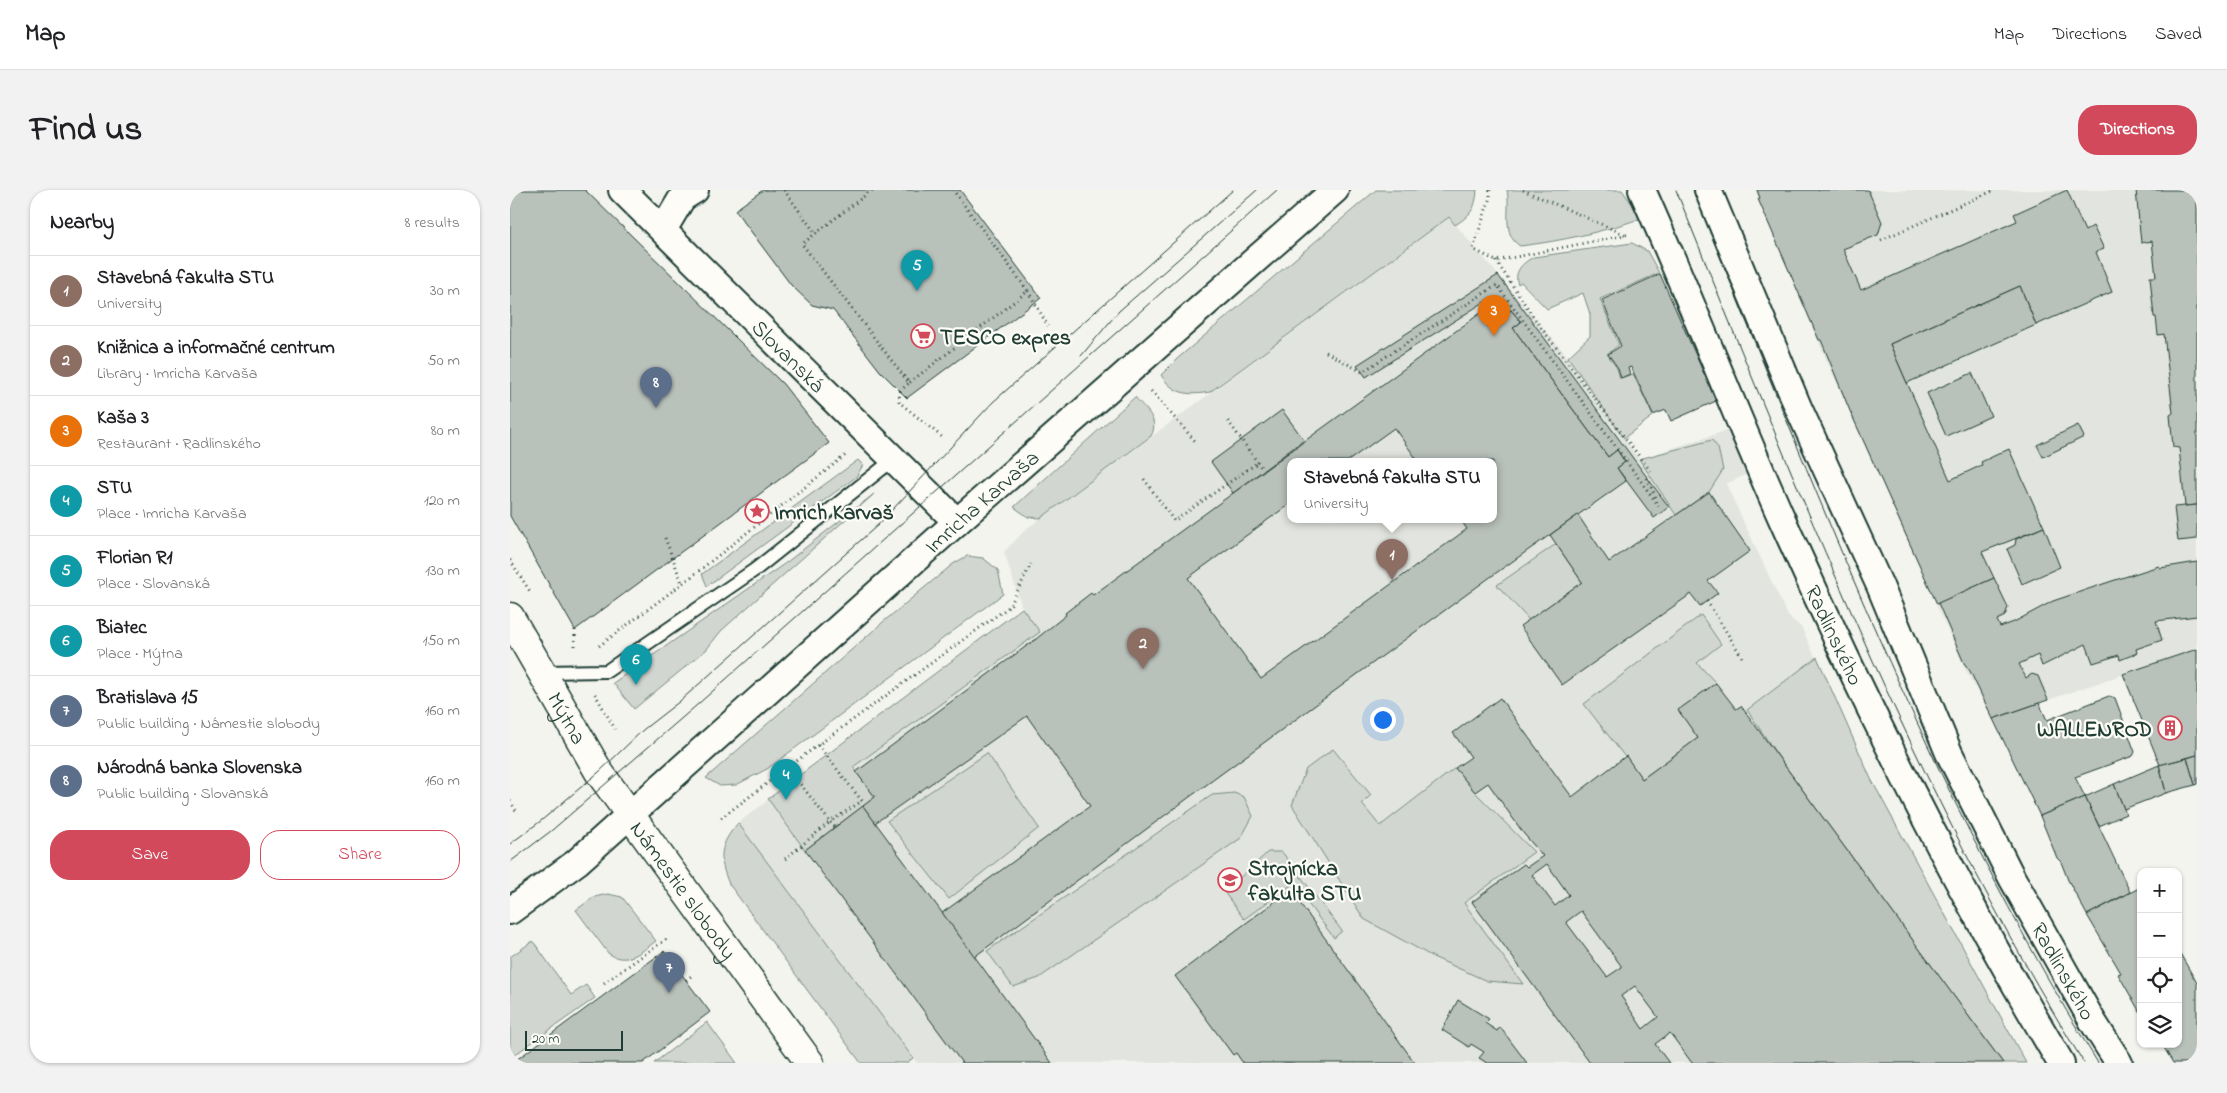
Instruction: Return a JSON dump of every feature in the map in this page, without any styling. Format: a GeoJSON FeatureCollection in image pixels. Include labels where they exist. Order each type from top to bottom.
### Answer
{"type":"FeatureCollection","features":[{"type":"Feature","properties":{"kind":"main road","name":"Mýtna"},"geometry":{"type":"LineString","coordinates":[[510,617],[586,752],[630,815]]}},
{"type":"Feature","properties":{"kind":"main road","name":"Námestie slobody"},"geometry":{"type":"LineString","coordinates":[[630,815],[810,1063]]}},
{"type":"Feature","properties":{"kind":"street","name":"Slovanská"},"geometry":{"type":"LineString","coordinates":[[622,190],[957,522]]}},
{"type":"Feature","properties":{"kind":"street"},"geometry":{"type":"LineString","coordinates":[[664,230],[682,198],[695,190]]}},
{"type":"Feature","properties":{"kind":"street","name":"Imricha Karvaša"},"geometry":{"type":"LineString","coordinates":[[630,815],[957,522],[1334,190]]}},
{"type":"Feature","properties":{"kind":"street","name":"Radlinského"},"geometry":{"type":"LineString","coordinates":[[1642,190],[1785,526],[1864,693],[1984,931],[2017,992],[2061,1063]]}},
{"type":"Feature","properties":{"kind":"street","name":"Radlinského"},"geometry":{"type":"LineString","coordinates":[[1708,190],[1798,407],[1880,586],[1949,752],[2012,878],[2093,1022],[2119,1063]]}},
{"type":"Feature","properties":{"kind":"street","name":"Námestie slobody"},"geometry":{"type":"LineString","coordinates":[[510,910],[577,862],[630,815]]}},
{"type":"Feature","properties":{"kind":"lane"},"geometry":{"type":"LineString","coordinates":[[542,672],[607,671],[756,569],[894,459]]}},
{"type":"Feature","properties":{"kind":"path"},"geometry":{"type":"LineString","coordinates":[[784,190],[816,234]]}},
{"type":"Feature","properties":{"kind":"path"},"geometry":{"type":"LineString","coordinates":[[872,190],[802,244],[909,383]]}},
{"type":"Feature","properties":{"kind":"path"},"geometry":{"type":"LineString","coordinates":[[953,190],[1028,291],[1048,326]]}},
{"type":"Feature","properties":{"kind":"path"},"geometry":{"type":"LineString","coordinates":[[1523,190],[1626,235]]}},
{"type":"Feature","properties":{"kind":"path"},"geometry":{"type":"LineString","coordinates":[[1881,240],[1995,190]]}},
{"type":"Feature","properties":{"kind":"path"},"geometry":{"type":"LineString","coordinates":[[1496,261],[1539,326],[1652,473]]}},
{"type":"Feature","properties":{"kind":"path"},"geometry":{"type":"LineString","coordinates":[[1326,352],[1362,372],[1497,284],[1659,506],[1647,478]]}},
{"type":"Feature","properties":{"kind":"path"},"geometry":{"type":"LineString","coordinates":[[942,438],[899,402],[899,391],[1028,291]]}},
{"type":"Feature","properties":{"kind":"path"},"geometry":{"type":"LineString","coordinates":[[1131,368],[1195,441]]}},
{"type":"Feature","properties":{"kind":"path"},"geometry":{"type":"LineString","coordinates":[[1228,421],[1263,470]]}},
{"type":"Feature","properties":{"kind":"path"},"geometry":{"type":"LineString","coordinates":[[597,647],[853,450],[894,459]]}},
{"type":"Feature","properties":{"kind":"path"},"geometry":{"type":"LineString","coordinates":[[1144,479],[1174,521],[1257,463]]}},
{"type":"Feature","properties":{"kind":"path"},"geometry":{"type":"LineString","coordinates":[[664,538],[682,583]]}},
{"type":"Feature","properties":{"kind":"path"},"geometry":{"type":"LineString","coordinates":[[720,818],[1010,606],[1031,564]]}},
{"type":"Feature","properties":{"kind":"path"},"geometry":{"type":"LineString","coordinates":[[1706,601],[1742,657]]}},
{"type":"Feature","properties":{"kind":"path"},"geometry":{"type":"LineString","coordinates":[[785,859],[830,822],[862,801],[818,745]]}},
{"type":"Feature","properties":{"kind":"path"},"geometry":{"type":"LineString","coordinates":[[788,767],[835,827]]}},
{"type":"Feature","properties":{"kind":"path"},"geometry":{"type":"LineString","coordinates":[[510,801],[517,812]]}},
{"type":"Feature","properties":{"kind":"path"},"geometry":{"type":"LineString","coordinates":[[604,983],[668,938]]}},
{"type":"Feature","properties":{"kind":"path"},"geometry":{"type":"LineString","coordinates":[[686,980],[694,974]]}},
{"type":"Feature","properties":{"kind":"shaded area"},"geometry":{"type":"Polygon","coordinates":[[[1376,190],[1477,190],[1474,207],[1465,218],[1455,225],[1449,217],[1210,392],[1195,394],[1182,392],[1176,390],[1166,381],[1161,375],[1177,359],[1376,190]]]}},
{"type":"Feature","properties":{"kind":"shaded area"},"geometry":{"type":"Polygon","coordinates":[[[1507,190],[1622,190],[1642,218],[1582,235],[1520,246],[1514,241],[1509,228],[1507,190]]]}},
{"type":"Feature","properties":{"kind":"shaded area"},"geometry":{"type":"Polygon","coordinates":[[[1755,190],[2197,190],[2197,649],[1993,719],[1967,673],[1821,348],[1755,190]]]}},
{"type":"Feature","properties":{"kind":"shaded area"},"geometry":{"type":"Polygon","coordinates":[[[1449,217],[1568,357],[1639,459],[1728,430],[1748,474],[1726,484],[1788,616],[1802,628],[1871,779],[2026,1063],[917,1063],[738,823],[1022,608],[1004,552],[1026,529],[1449,217]]]}},
{"type":"Feature","properties":{"kind":"shaded area"},"geometry":{"type":"Polygon","coordinates":[[[1632,243],[1647,251],[1659,273],[1600,299],[1619,345],[1607,354],[1617,368],[1620,378],[1633,374],[1653,416],[1624,438],[1568,357],[1590,336],[1590,314],[1583,293],[1547,309],[1521,282],[1518,284],[1517,275],[1520,268],[1534,257],[1632,243]]]}},
{"type":"Feature","properties":{"kind":"shaded area"},"geometry":{"type":"Polygon","coordinates":[[[1135,397],[1153,419],[1154,424],[1151,436],[1041,518],[1028,517],[1014,507],[1135,397]]]}},
{"type":"Feature","properties":{"kind":"shaded area"},"geometry":{"type":"Polygon","coordinates":[[[1712,440],[1718,448],[1723,470],[1709,492],[1676,515],[1639,459],[1712,440]]]}},
{"type":"Feature","properties":{"kind":"shaded area"},"geometry":{"type":"Polygon","coordinates":[[[858,460],[863,465],[856,477],[707,586],[702,574],[858,460]]]}},
{"type":"Feature","properties":{"kind":"shaded area"},"geometry":{"type":"Polygon","coordinates":[[[874,494],[721,631],[706,650],[634,709],[613,683],[787,562],[874,494]]]}},
{"type":"Feature","properties":{"kind":"shaded area"},"geometry":{"type":"Polygon","coordinates":[[[1556,544],[1582,582],[1529,620],[1497,585],[1556,544]]]}},
{"type":"Feature","properties":{"kind":"shaded area"},"geometry":{"type":"Polygon","coordinates":[[[967,556],[983,558],[998,570],[1003,594],[767,769],[736,785],[720,786],[706,778],[883,622],[953,564],[967,556]]]}},
{"type":"Feature","properties":{"kind":"shaded area"},"geometry":{"type":"Polygon","coordinates":[[[1022,608],[1040,632],[853,767],[875,797],[805,850],[768,799],[1022,608]]]}},
{"type":"Feature","properties":{"kind":"shaded area"},"geometry":{"type":"Polygon","coordinates":[[[1701,615],[1721,644],[1697,663],[1716,683],[1679,710],[1698,738],[1642,779],[1584,704],[1701,615]]]}},
{"type":"Feature","properties":{"kind":"shaded area"},"geometry":{"type":"Polygon","coordinates":[[[1817,657],[1871,779],[2026,1063],[2003,1063],[1780,759],[1747,710],[1817,657]]]}},
{"type":"Feature","properties":{"kind":"shaded area"},"geometry":{"type":"Polygon","coordinates":[[[1333,749],[1371,795],[1362,804],[1380,826],[1455,768],[1475,792],[1534,852],[1464,903],[1523,984],[1487,981],[1433,957],[1364,919],[1292,805],[1306,769],[1333,749]]]}},
{"type":"Feature","properties":{"kind":"shaded area"},"geometry":{"type":"Polygon","coordinates":[[[987,753],[1039,828],[949,899],[887,821],[987,753]]]}},
{"type":"Feature","properties":{"kind":"shaded area"},"geometry":{"type":"Polygon","coordinates":[[[1234,793],[1244,797],[1253,816],[1241,838],[1039,978],[1013,987],[987,951],[1212,795],[1234,793]]]}},
{"type":"Feature","properties":{"kind":"shaded area"},"geometry":{"type":"Polygon","coordinates":[[[738,823],[913,1058],[907,1063],[861,1063],[729,884],[723,867],[722,852],[727,838],[738,823]]]}},
{"type":"Feature","properties":{"kind":"shaded area"},"geometry":{"type":"Polygon","coordinates":[[[1268,852],[1282,852],[1342,931],[1334,938],[1293,884],[1244,919],[1224,892],[1268,852]]]}},
{"type":"Feature","properties":{"kind":"shaded area"},"geometry":{"type":"Polygon","coordinates":[[[608,894],[622,897],[656,941],[639,953],[627,958],[615,957],[608,953],[576,910],[594,897],[608,894]]]}},
{"type":"Feature","properties":{"kind":"shaded area"},"geometry":{"type":"Polygon","coordinates":[[[533,941],[571,995],[586,985],[595,998],[510,1058],[510,957],[533,941]]]}},
{"type":"Feature","properties":{"kind":"shaded area"},"geometry":{"type":"Polygon","coordinates":[[[707,1022],[737,1063],[654,1063],[707,1022]]]}},
{"type":"Feature","properties":{"kind":"building"},"geometry":{"type":"Polygon","coordinates":[[[510,190],[585,190],[783,384],[829,443],[575,630],[510,516],[510,190]]]}},
{"type":"Feature","properties":{"kind":"building"},"geometry":{"type":"Polygon","coordinates":[[[763,190],[960,190],[1041,298],[907,398],[880,371],[833,310],[812,305],[791,285],[735,210],[763,190]]]}},
{"type":"Feature","properties":{"kind":"building"},"geometry":{"type":"Polygon","coordinates":[[[1757,190],[1868,190],[1882,222],[1878,235],[1843,249],[1861,290],[2017,221],[2014,214],[2067,190],[2085,231],[2093,226],[2104,249],[2096,252],[2112,292],[2036,325],[2020,286],[1890,344],[1950,480],[1982,465],[1981,462],[2009,449],[2044,527],[1982,552],[1994,578],[1937,604],[1850,411],[1821,340],[1819,340],[1758,199],[1760,198],[1757,190]]]}},
{"type":"Feature","properties":{"kind":"building"},"geometry":{"type":"Polygon","coordinates":[[[2136,190],[2197,190],[2197,505],[2185,506],[2179,448],[2173,447],[2170,415],[2173,413],[2164,334],[2158,335],[2156,317],[2154,317],[2150,277],[2156,277],[2152,241],[2141,243],[2136,190]]]}},
{"type":"Feature","properties":{"kind":"building"},"geometry":{"type":"Polygon","coordinates":[[[1660,274],[1716,401],[1671,421],[1666,410],[1653,415],[1631,367],[1628,368],[1630,374],[1621,378],[1618,368],[1608,354],[1621,346],[1602,300],[1660,274]]]}},
{"type":"Feature","properties":{"kind":"building"},"geometry":{"type":"Polygon","coordinates":[[[1498,275],[1669,507],[1654,518],[1617,468],[1625,462],[1617,450],[1608,457],[1513,328],[1521,322],[1511,310],[1504,315],[1489,299],[1366,377],[1357,365],[1498,275]]]}},
{"type":"Feature","properties":{"kind":"building"},"geometry":{"type":"Polygon","coordinates":[[[2020,286],[2036,325],[1907,383],[1890,344],[2020,286]]]}},
{"type":"Feature","properties":{"kind":"building"},"geometry":{"type":"Polygon","coordinates":[[[1493,304],[1504,315],[1511,310],[1521,322],[1513,328],[1608,457],[1617,450],[1625,462],[1617,468],[1626,481],[1489,578],[974,957],[942,913],[1090,806],[1027,716],[875,823],[863,806],[875,797],[856,772],[1036,639],[1091,593],[1093,595],[1493,304]],[[1394,428],[1352,458],[1287,458],[1287,506],[1188,578],[1261,679],[1467,529],[1463,523],[1497,523],[1497,458],[1416,458],[1394,428]]]}},
{"type":"Feature","properties":{"kind":"building"},"geometry":{"type":"Polygon","coordinates":[[[1972,373],[1991,416],[1946,436],[1927,393],[1972,373]]]}},
{"type":"Feature","properties":{"kind":"building"},"geometry":{"type":"Polygon","coordinates":[[[1282,410],[1304,440],[1233,493],[1211,462],[1282,410]]]}},
{"type":"Feature","properties":{"kind":"building"},"geometry":{"type":"Polygon","coordinates":[[[2078,425],[2084,437],[2043,457],[2037,445],[2078,425]]]}},
{"type":"Feature","properties":{"kind":"building"},"geometry":{"type":"Polygon","coordinates":[[[1709,492],[1750,551],[1708,581],[1718,593],[1700,606],[1691,594],[1562,685],[1520,626],[1582,582],[1550,535],[1578,515],[1609,562],[1709,492]]]}},
{"type":"Feature","properties":{"kind":"building"},"geometry":{"type":"Polygon","coordinates":[[[2197,505],[2197,539],[2178,541],[2174,507],[2197,505]]]}},
{"type":"Feature","properties":{"kind":"building"},"geometry":{"type":"Polygon","coordinates":[[[2044,527],[2060,567],[2022,584],[2007,549],[2015,545],[2016,539],[2044,527]]]}},
{"type":"Feature","properties":{"kind":"building"},"geometry":{"type":"Polygon","coordinates":[[[2197,562],[2197,616],[2156,621],[2162,640],[2136,649],[2137,653],[2120,660],[2119,655],[2093,663],[2086,644],[2042,666],[2038,655],[2019,664],[2026,678],[2032,674],[2038,676],[2048,700],[1993,719],[1970,671],[1964,663],[1938,603],[1994,578],[2008,607],[2005,616],[1997,620],[2000,627],[2014,622],[2053,601],[2112,581],[2159,566],[2160,568],[2197,562]]]}},
{"type":"Feature","properties":{"kind":"building","name":"WALLENROD"},"geometry":{"type":"Polygon","coordinates":[[[2197,649],[2197,755],[2160,765],[2123,674],[2197,649]]]}},
{"type":"Feature","properties":{"kind":"building"},"geometry":{"type":"Polygon","coordinates":[[[1716,683],[1736,709],[1741,706],[2003,1063],[1692,1063],[1670,1033],[1655,1044],[1669,1063],[1590,1063],[1472,902],[1524,864],[1527,867],[1543,856],[1524,834],[1488,783],[1475,792],[1455,768],[1471,757],[1453,733],[1500,698],[1572,797],[1626,756],[1642,779],[1698,738],[1678,710],[1716,683]],[[1547,864],[1532,875],[1555,906],[1569,895],[1547,864]],[[1581,911],[1566,922],[1607,977],[1622,967],[1581,911]],[[1635,986],[1621,996],[1643,1029],[1658,1017],[1635,986]]]}},
{"type":"Feature","properties":{"kind":"building"},"geometry":{"type":"Polygon","coordinates":[[[2109,696],[2115,698],[2135,752],[2133,756],[2075,777],[2085,797],[2040,816],[1993,719],[2039,703],[2047,720],[2109,696]]]}},
{"type":"Feature","properties":{"kind":"building"},"geometry":{"type":"Polygon","coordinates":[[[2197,755],[2197,784],[2195,785],[2187,758],[2197,755]]]}},
{"type":"Feature","properties":{"kind":"building"},"geometry":{"type":"Polygon","coordinates":[[[2187,758],[2195,785],[2166,793],[2159,765],[2187,758]]]}},
{"type":"Feature","properties":{"kind":"building"},"geometry":{"type":"Polygon","coordinates":[[[2159,765],[2166,793],[2124,809],[2114,784],[2159,765]]]}},
{"type":"Feature","properties":{"kind":"building"},"geometry":{"type":"Polygon","coordinates":[[[2114,784],[2126,814],[2099,826],[2085,797],[2114,784]]]}},
{"type":"Feature","properties":{"kind":"building"},"geometry":{"type":"Polygon","coordinates":[[[2085,797],[2130,892],[2087,915],[2068,880],[2061,862],[2057,858],[2040,816],[2085,797]]]}},
{"type":"Feature","properties":{"kind":"building"},"geometry":{"type":"Polygon","coordinates":[[[863,806],[1052,1063],[962,1063],[805,850],[863,806]]]}},
{"type":"Feature","properties":{"kind":"building"},"geometry":{"type":"Polygon","coordinates":[[[2137,889],[2137,1007],[2118,974],[2121,973],[2087,915],[2137,889]]]}},
{"type":"Feature","properties":{"kind":"building"},"geometry":{"type":"Polygon","coordinates":[[[1289,891],[1299,902],[1415,1063],[1243,1063],[1236,1053],[1233,1055],[1175,976],[1289,891]]]}},
{"type":"Feature","properties":{"kind":"building"},"geometry":{"type":"Polygon","coordinates":[[[664,951],[710,1012],[643,1063],[512,1063],[664,951]]]}},
{"type":"Feature","properties":{"kind":"building"},"geometry":{"type":"Polygon","coordinates":[[[2182,957],[2197,983],[2197,1060],[2192,1063],[2173,1063],[2164,1048],[2182,1048],[2182,957]]]}},
{"type":"Feature","properties":{"kind":"building"},"geometry":{"type":"Polygon","coordinates":[[[1458,1000],[1489,1019],[1485,1023],[1497,1031],[1500,1027],[1527,1063],[1487,1063],[1479,1058],[1484,1052],[1471,1044],[1469,1047],[1442,1030],[1458,1000]]]}},
{"type":"Feature","properties":{"kind":"tram line"},"geometry":{"type":"LineString","coordinates":[[510,844],[599,772],[644,729],[680,701],[879,524],[993,402],[1233,190]]}},
{"type":"Feature","properties":{"kind":"tram line"},"geometry":{"type":"LineString","coordinates":[[1081,356],[1119,311],[1257,190]]}},
{"type":"Feature","properties":{"kind":"tram line"},"geometry":{"type":"LineString","coordinates":[[510,862],[551,831],[697,705],[1277,190]]}},
{"type":"Feature","properties":{"kind":"tram line"},"geometry":{"type":"LineString","coordinates":[[1676,190],[1813,525],[1912,745],[1966,853],[2023,959],[2084,1063]]}},
{"type":"Feature","properties":{"kind":"tram line"},"geometry":{"type":"LineString","coordinates":[[1693,190],[1830,524],[1927,745],[1980,853],[2037,959],[2098,1063]]}},
{"type":"Feature","properties":{"kind":"place","name":"Florian R1"},"geometry":{"type":"Point","coordinates":[917,291]}},
{"type":"Feature","properties":{"kind":"place","name":"TESCO expres"},"geometry":{"type":"Point","coordinates":[923,336]}},
{"type":"Feature","properties":{"kind":"place","name":"Kaša 3"},"geometry":{"type":"Point","coordinates":[1494,336]}},
{"type":"Feature","properties":{"kind":"place","name":"Národná banka Slovenska"},"geometry":{"type":"Point","coordinates":[656,408]}},
{"type":"Feature","properties":{"kind":"place","name":"Imrich Karvaš"},"geometry":{"type":"Point","coordinates":[757,511]}},
{"type":"Feature","properties":{"kind":"place","name":"Stavebná fakulta STU"},"geometry":{"type":"Point","coordinates":[1392,580]}},
{"type":"Feature","properties":{"kind":"place","name":"Knižnica a informačné centrum"},"geometry":{"type":"Point","coordinates":[1143,669]}},
{"type":"Feature","properties":{"kind":"place","name":"Biatec"},"geometry":{"type":"Point","coordinates":[636,685]}},
{"type":"Feature","properties":{"kind":"place","name":"WALLENROD"},"geometry":{"type":"Point","coordinates":[2170,728]}},
{"type":"Feature","properties":{"kind":"place","name":"STU"},"geometry":{"type":"Point","coordinates":[786,800]}},
{"type":"Feature","properties":{"kind":"place","name":"Strojnícka fakulta STU"},"geometry":{"type":"Point","coordinates":[1230,880]}},
{"type":"Feature","properties":{"kind":"place","name":"Bratislava 15"},"geometry":{"type":"Point","coordinates":[669,993]}}]}
